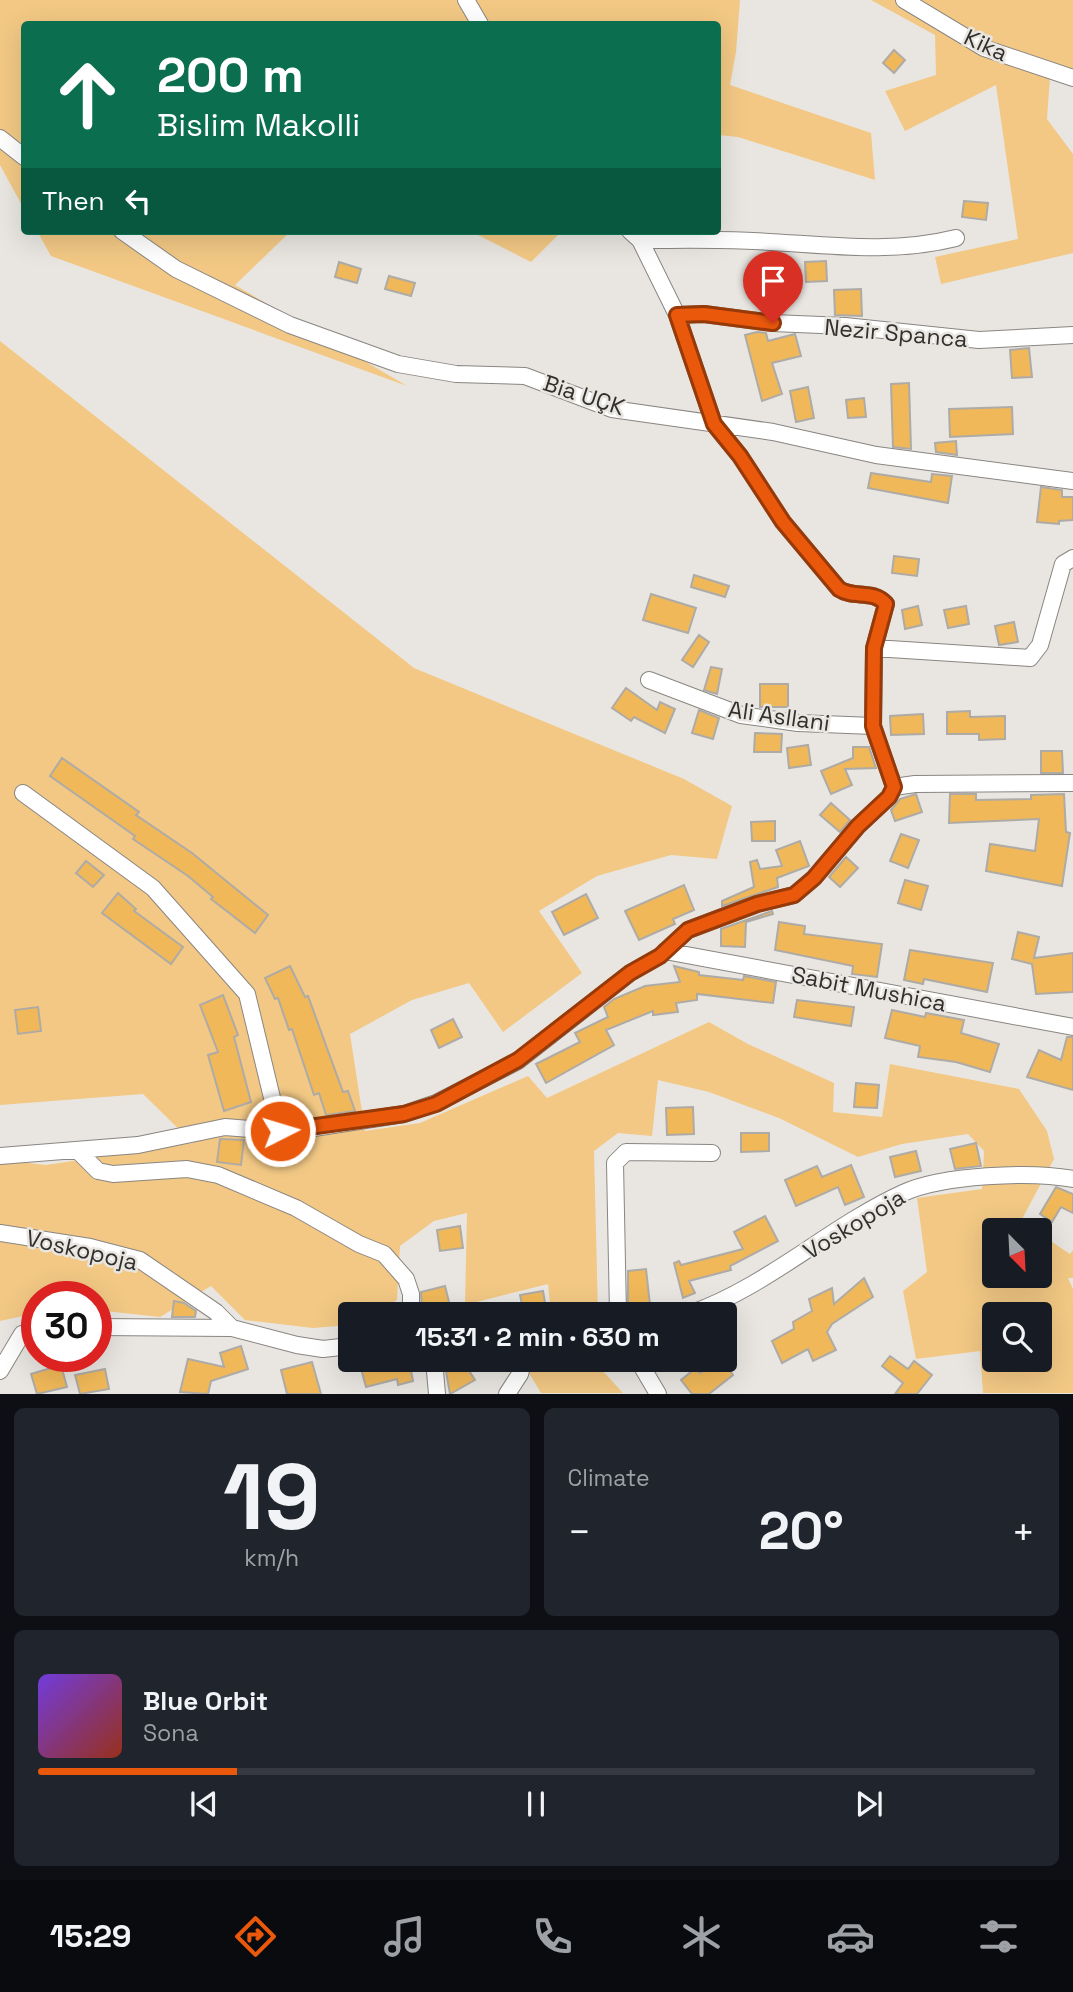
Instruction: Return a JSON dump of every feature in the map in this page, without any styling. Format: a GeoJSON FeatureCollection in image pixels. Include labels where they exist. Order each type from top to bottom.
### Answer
{"type":"FeatureCollection","features":[{"type":"Feature","properties":{"kind":"street"},"geometry":{"type":"LineString","coordinates":[[466,0],[478,21]]}},
{"type":"Feature","properties":{"kind":"street","name":"Kika"},"geometry":{"type":"LineString","coordinates":[[904,0],[984,48],[1073,78]]}},
{"type":"Feature","properties":{"kind":"street"},"geometry":{"type":"LineString","coordinates":[[0,138],[21,155]]}},
{"type":"Feature","properties":{"kind":"street","name":"Bia UÇK"},"geometry":{"type":"LineString","coordinates":[[128,235],[176,269],[290,325],[398,364],[456,374],[525,376],[612,409],[773,432],[876,455],[1073,481]]}},
{"type":"Feature","properties":{"kind":"street"},"geometry":{"type":"LineString","coordinates":[[635,236],[754,241],[851,249],[920,247],[956,238]]}},
{"type":"Feature","properties":{"kind":"street"},"geometry":{"type":"LineString","coordinates":[[0,1156],[40,1150],[78,1151],[101,1146],[138,1145],[225,1127],[280,1131],[363,1121],[436,1104],[518,1060],[630,973],[665,951],[688,930],[757,904],[794,895],[814,878],[858,826],[889,797],[894,787],[873,726],[874,648],[886,604],[873,595],[848,594],[839,589],[783,522],[740,456],[714,424],[677,315],[635,236]]}},
{"type":"Feature","properties":{"kind":"street","name":"Nezir Spanca"},"geometry":{"type":"LineString","coordinates":[[677,315],[704,314],[773,323],[979,340],[1073,335]]}},
{"type":"Feature","properties":{"kind":"street"},"geometry":{"type":"LineString","coordinates":[[874,648],[1030,657],[1040,645],[1063,564],[1073,558]]}},
{"type":"Feature","properties":{"kind":"street","name":"Ali Asllani"},"geometry":{"type":"LineString","coordinates":[[649,680],[741,715],[798,723],[873,726]]}},
{"type":"Feature","properties":{"kind":"street"},"geometry":{"type":"LineString","coordinates":[[894,787],[915,783],[1073,783]]}},
{"type":"Feature","properties":{"kind":"street"},"geometry":{"type":"LineString","coordinates":[[23,793],[153,888],[247,994],[280,1131]]}},
{"type":"Feature","properties":{"kind":"street","name":"Sabit Mushica"},"geometry":{"type":"LineString","coordinates":[[665,951],[1073,1027]]}},
{"type":"Feature","properties":{"kind":"street"},"geometry":{"type":"LineString","coordinates":[[78,1151],[98,1171],[113,1174],[187,1169],[218,1175],[296,1208],[359,1244],[384,1254],[406,1279],[411,1302]]}},
{"type":"Feature","properties":{"kind":"street"},"geometry":{"type":"LineString","coordinates":[[618,1302],[615,1163],[626,1152],[712,1153]]}},
{"type":"Feature","properties":{"kind":"street","name":"Voskopoja"},"geometry":{"type":"LineString","coordinates":[[713,1302],[793,1261],[905,1192],[969,1178],[1073,1179]]}},
{"type":"Feature","properties":{"kind":"street","name":"Voskopoja"},"geometry":{"type":"LineString","coordinates":[[0,1233],[90,1247],[140,1260],[216,1312],[232,1328],[297,1345],[323,1349],[338,1347]]}},
{"type":"Feature","properties":{"kind":"street"},"geometry":{"type":"LineString","coordinates":[[112,1327],[232,1328]]}},
{"type":"Feature","properties":{"kind":"street"},"geometry":{"type":"LineString","coordinates":[[0,1371],[21,1336]]}},
{"type":"Feature","properties":{"kind":"street"},"geometry":{"type":"LineString","coordinates":[[435,1372],[437,1394]]}},
{"type":"Feature","properties":{"kind":"street"},"geometry":{"type":"LineString","coordinates":[[507,1394],[521,1372]]}},
{"type":"Feature","properties":{"kind":"street"},"geometry":{"type":"LineString","coordinates":[[645,1372],[658,1394]]}},
{"type":"Feature","properties":{"kind":"shaded area"},"geometry":{"type":"Polygon","coordinates":[[[0,0],[740,0],[736,52],[730,85],[871,133],[875,180],[738,137],[721,135],[721,21],[21,21],[21,204],[0,165],[0,0]]]}},
{"type":"Feature","properties":{"kind":"shaded area"},"geometry":{"type":"Polygon","coordinates":[[[871,0],[1073,0],[1073,69],[1051,63],[1047,119],[1073,154],[1073,253],[941,284],[935,257],[1018,239],[996,85],[905,131],[885,91],[936,75],[935,35],[871,0]]]}},
{"type":"Feature","properties":{"kind":"shaded area"},"geometry":{"type":"Polygon","coordinates":[[[39,235],[287,235],[235,285],[407,386],[51,256],[39,235]]]}},
{"type":"Feature","properties":{"kind":"shaded area"},"geometry":{"type":"Polygon","coordinates":[[[478,235],[558,235],[531,262],[478,235]]]}},
{"type":"Feature","properties":{"kind":"shaded area"},"geometry":{"type":"Polygon","coordinates":[[[0,341],[414,668],[684,779],[732,806],[717,859],[671,855],[597,876],[539,911],[582,973],[503,1032],[469,983],[412,1000],[350,1034],[365,1131],[420,1123],[528,1076],[547,1098],[709,1022],[748,1044],[834,1083],[833,1112],[882,1117],[890,1064],[1019,1089],[1047,1131],[1054,1159],[1023,1218],[982,1218],[982,1288],[1052,1288],[1052,1242],[1070,1254],[1073,1250],[1073,1278],[1068,1278],[1073,1289],[1073,1393],[983,1393],[980,1351],[916,1359],[903,1291],[927,1272],[917,1198],[982,1189],[984,1151],[968,1134],[902,1144],[858,1157],[779,1118],[709,1092],[658,1080],[652,1136],[618,1133],[594,1151],[598,1302],[550,1302],[548,1284],[477,1302],[465,1302],[467,1213],[434,1221],[400,1246],[397,1300],[338,1302],[338,1326],[313,1328],[245,1320],[211,1286],[160,1317],[112,1312],[112,1281],[21,1281],[21,1316],[0,1321],[0,1160],[46,1165],[193,1143],[143,1094],[0,1105],[0,341]]]}},
{"type":"Feature","properties":{"kind":"shaded area"},"geometry":{"type":"Polygon","coordinates":[[[604,1372],[623,1393],[541,1393],[529,1373],[604,1372]]]}},
{"type":"Feature","properties":{"kind":"building"},"geometry":{"type":"Polygon","coordinates":[[[894,50],[905,60],[894,73],[883,63],[894,50]]]}},
{"type":"Feature","properties":{"kind":"building"},"geometry":{"type":"Polygon","coordinates":[[[964,201],[988,203],[986,220],[962,217],[964,201]]]}},
{"type":"Feature","properties":{"kind":"building"},"geometry":{"type":"Polygon","coordinates":[[[826,261],[827,281],[806,282],[805,262],[826,261]]]}},
{"type":"Feature","properties":{"kind":"building"},"geometry":{"type":"Polygon","coordinates":[[[339,262],[361,269],[357,283],[335,277],[339,262]]]}},
{"type":"Feature","properties":{"kind":"building"},"geometry":{"type":"Polygon","coordinates":[[[389,276],[415,283],[411,296],[385,289],[389,276]]]}},
{"type":"Feature","properties":{"kind":"building"},"geometry":{"type":"Polygon","coordinates":[[[861,289],[862,316],[835,315],[834,290],[861,289]]]}},
{"type":"Feature","properties":{"kind":"building"},"geometry":{"type":"Polygon","coordinates":[[[766,333],[768,341],[795,334],[801,356],[772,363],[782,394],[762,401],[745,335],[766,333]]]}},
{"type":"Feature","properties":{"kind":"building"},"geometry":{"type":"Polygon","coordinates":[[[1029,348],[1032,377],[1012,378],[1010,350],[1029,348]]]}},
{"type":"Feature","properties":{"kind":"building"},"geometry":{"type":"Polygon","coordinates":[[[909,383],[911,449],[893,447],[891,384],[909,383]]]}},
{"type":"Feature","properties":{"kind":"building"},"geometry":{"type":"Polygon","coordinates":[[[808,387],[814,418],[796,422],[790,391],[808,387]]]}},
{"type":"Feature","properties":{"kind":"building"},"geometry":{"type":"Polygon","coordinates":[[[864,398],[866,417],[848,418],[846,400],[864,398]]]}},
{"type":"Feature","properties":{"kind":"building"},"geometry":{"type":"Polygon","coordinates":[[[1012,407],[1013,434],[950,437],[949,409],[1012,407]]]}},
{"type":"Feature","properties":{"kind":"building"},"geometry":{"type":"Polygon","coordinates":[[[956,441],[957,455],[936,452],[935,443],[956,441]]]}},
{"type":"Feature","properties":{"kind":"building"},"geometry":{"type":"Polygon","coordinates":[[[871,473],[931,482],[932,474],[952,476],[948,503],[868,488],[871,473]]]}},
{"type":"Feature","properties":{"kind":"building"},"geometry":{"type":"Polygon","coordinates":[[[1041,487],[1062,490],[1062,497],[1073,497],[1073,520],[1059,521],[1059,524],[1037,522],[1041,487]]]}},
{"type":"Feature","properties":{"kind":"building"},"geometry":{"type":"Polygon","coordinates":[[[894,556],[919,559],[917,576],[892,573],[894,556]]]}},
{"type":"Feature","properties":{"kind":"building"},"geometry":{"type":"Polygon","coordinates":[[[694,575],[729,586],[725,597],[691,587],[694,575]]]}},
{"type":"Feature","properties":{"kind":"building"},"geometry":{"type":"Polygon","coordinates":[[[651,594],[696,608],[688,633],[643,620],[651,594]]]}},
{"type":"Feature","properties":{"kind":"building"},"geometry":{"type":"Polygon","coordinates":[[[918,606],[922,625],[905,629],[902,610],[918,606]]]}},
{"type":"Feature","properties":{"kind":"building"},"geometry":{"type":"Polygon","coordinates":[[[966,606],[969,624],[948,628],[944,610],[966,606]]]}},
{"type":"Feature","properties":{"kind":"building"},"geometry":{"type":"Polygon","coordinates":[[[1014,622],[1018,642],[999,645],[995,626],[1014,622]]]}},
{"type":"Feature","properties":{"kind":"building"},"geometry":{"type":"Polygon","coordinates":[[[699,635],[709,642],[693,667],[682,660],[699,635]]]}},
{"type":"Feature","properties":{"kind":"building"},"geometry":{"type":"Polygon","coordinates":[[[711,667],[722,669],[717,694],[704,690],[711,667]]]}},
{"type":"Feature","properties":{"kind":"building"},"geometry":{"type":"Polygon","coordinates":[[[760,684],[788,684],[788,707],[760,707],[760,684]]]}},
{"type":"Feature","properties":{"kind":"building"},"geometry":{"type":"Polygon","coordinates":[[[626,688],[657,710],[660,702],[675,709],[665,733],[634,717],[631,721],[612,708],[626,688]]]}},
{"type":"Feature","properties":{"kind":"building"},"geometry":{"type":"Polygon","coordinates":[[[699,710],[719,718],[713,739],[692,733],[699,710]]]}},
{"type":"Feature","properties":{"kind":"building"},"geometry":{"type":"Polygon","coordinates":[[[970,711],[970,717],[1005,716],[1005,739],[979,740],[979,734],[947,734],[947,712],[970,711]]]}},
{"type":"Feature","properties":{"kind":"building"},"geometry":{"type":"Polygon","coordinates":[[[923,714],[924,734],[891,735],[890,716],[923,714]]]}},
{"type":"Feature","properties":{"kind":"building"},"geometry":{"type":"Polygon","coordinates":[[[755,733],[782,734],[781,752],[754,752],[755,733]]]}},
{"type":"Feature","properties":{"kind":"building"},"geometry":{"type":"Polygon","coordinates":[[[808,745],[811,765],[789,768],[787,748],[808,745]]]}},
{"type":"Feature","properties":{"kind":"building"},"geometry":{"type":"Polygon","coordinates":[[[853,747],[869,747],[876,768],[845,769],[852,785],[831,794],[821,771],[853,758],[853,747]]]}},
{"type":"Feature","properties":{"kind":"building"},"geometry":{"type":"Polygon","coordinates":[[[1041,751],[1062,751],[1063,773],[1041,773],[1041,751]]]}},
{"type":"Feature","properties":{"kind":"building"},"geometry":{"type":"Polygon","coordinates":[[[62,758],[139,812],[136,815],[192,853],[268,915],[255,933],[211,899],[213,897],[188,876],[133,839],[135,836],[50,776],[62,758]]]}},
{"type":"Feature","properties":{"kind":"building"},"geometry":{"type":"Polygon","coordinates":[[[916,794],[922,812],[895,821],[891,810],[900,799],[916,794]]]}},
{"type":"Feature","properties":{"kind":"building"},"geometry":{"type":"Polygon","coordinates":[[[950,794],[976,794],[976,800],[1031,799],[1031,795],[1064,794],[1066,832],[1070,833],[1062,886],[986,871],[990,844],[1035,851],[1039,819],[949,823],[950,794]]]}},
{"type":"Feature","properties":{"kind":"building"},"geometry":{"type":"Polygon","coordinates":[[[831,803],[850,820],[840,832],[820,815],[831,803]]]}},
{"type":"Feature","properties":{"kind":"building"},"geometry":{"type":"Polygon","coordinates":[[[775,821],[775,841],[752,841],[751,822],[775,821]]]}},
{"type":"Feature","properties":{"kind":"building"},"geometry":{"type":"Polygon","coordinates":[[[901,834],[919,840],[908,868],[890,861],[901,834]]]}},
{"type":"Feature","properties":{"kind":"building"},"geometry":{"type":"Polygon","coordinates":[[[800,841],[809,866],[777,878],[778,887],[722,906],[722,901],[754,887],[750,862],[757,860],[760,869],[782,866],[776,850],[800,841]]]}},
{"type":"Feature","properties":{"kind":"building"},"geometry":{"type":"Polygon","coordinates":[[[846,857],[858,868],[840,887],[829,877],[846,857]]]}},
{"type":"Feature","properties":{"kind":"building"},"geometry":{"type":"Polygon","coordinates":[[[86,861],[104,875],[93,887],[76,873],[86,861]]]}},
{"type":"Feature","properties":{"kind":"building"},"geometry":{"type":"Polygon","coordinates":[[[905,880],[928,886],[921,910],[898,903],[905,880]]]}},
{"type":"Feature","properties":{"kind":"building"},"geometry":{"type":"Polygon","coordinates":[[[684,885],[694,910],[673,919],[675,924],[639,940],[625,911],[684,885]]]}},
{"type":"Feature","properties":{"kind":"building"},"geometry":{"type":"Polygon","coordinates":[[[118,893],[136,909],[134,911],[183,947],[171,964],[102,913],[118,893]]]}},
{"type":"Feature","properties":{"kind":"building"},"geometry":{"type":"Polygon","coordinates":[[[586,894],[598,918],[564,935],[552,912],[586,894]]]}},
{"type":"Feature","properties":{"kind":"building"},"geometry":{"type":"Polygon","coordinates":[[[772,911],[773,914],[746,922],[745,947],[721,946],[721,929],[772,911]]]}},
{"type":"Feature","properties":{"kind":"building"},"geometry":{"type":"Polygon","coordinates":[[[779,922],[805,926],[804,934],[882,944],[877,977],[852,974],[853,966],[775,950],[779,922]]]}},
{"type":"Feature","properties":{"kind":"building"},"geometry":{"type":"Polygon","coordinates":[[[1018,932],[1039,937],[1034,958],[1073,953],[1073,992],[1036,994],[1032,964],[1012,959],[1018,932]]]}},
{"type":"Feature","properties":{"kind":"building"},"geometry":{"type":"Polygon","coordinates":[[[910,950],[993,963],[987,992],[924,979],[923,984],[904,980],[910,950]]]}},
{"type":"Feature","properties":{"kind":"building"},"geometry":{"type":"Polygon","coordinates":[[[290,966],[305,997],[308,996],[343,1092],[348,1091],[355,1111],[326,1115],[319,1093],[314,1095],[292,1029],[289,1030],[278,998],[275,999],[265,978],[290,966]]]}},
{"type":"Feature","properties":{"kind":"building"},"geometry":{"type":"Polygon","coordinates":[[[674,966],[699,972],[699,975],[743,980],[744,976],[776,982],[773,1003],[697,994],[697,1000],[676,1003],[678,1012],[653,1015],[653,1011],[606,1030],[614,1045],[546,1083],[536,1064],[580,1042],[575,1033],[608,1017],[604,1007],[614,999],[645,986],[680,982],[674,966]]]}},
{"type":"Feature","properties":{"kind":"building"},"geometry":{"type":"Polygon","coordinates":[[[223,995],[238,1035],[234,1037],[251,1102],[224,1111],[208,1055],[218,1052],[200,1005],[223,995]]]}},
{"type":"Feature","properties":{"kind":"building"},"geometry":{"type":"Polygon","coordinates":[[[797,1000],[854,1007],[851,1026],[794,1017],[797,1000]]]}},
{"type":"Feature","properties":{"kind":"building"},"geometry":{"type":"Polygon","coordinates":[[[38,1007],[41,1031],[18,1034],[15,1010],[38,1007]]]}},
{"type":"Feature","properties":{"kind":"building"},"geometry":{"type":"Polygon","coordinates":[[[892,1010],[925,1017],[926,1013],[964,1020],[961,1033],[999,1044],[990,1072],[956,1062],[918,1057],[920,1046],[885,1038],[892,1010]]]}},
{"type":"Feature","properties":{"kind":"building"},"geometry":{"type":"Polygon","coordinates":[[[453,1019],[462,1037],[439,1048],[431,1030],[453,1019]]]}},
{"type":"Feature","properties":{"kind":"building"},"geometry":{"type":"Polygon","coordinates":[[[1067,1037],[1073,1037],[1073,1090],[1027,1077],[1039,1050],[1061,1060],[1067,1037]]]}},
{"type":"Feature","properties":{"kind":"building"},"geometry":{"type":"Polygon","coordinates":[[[856,1083],[879,1085],[877,1108],[854,1107],[856,1083]]]}},
{"type":"Feature","properties":{"kind":"building"},"geometry":{"type":"Polygon","coordinates":[[[693,1107],[694,1134],[667,1135],[666,1108],[693,1107]]]}},
{"type":"Feature","properties":{"kind":"building"},"geometry":{"type":"Polygon","coordinates":[[[741,1133],[769,1133],[769,1151],[741,1152],[741,1133]]]}},
{"type":"Feature","properties":{"kind":"building"},"geometry":{"type":"Polygon","coordinates":[[[220,1139],[244,1140],[241,1165],[217,1162],[220,1139]]]}},
{"type":"Feature","properties":{"kind":"building"},"geometry":{"type":"Polygon","coordinates":[[[976,1143],[981,1166],[955,1169],[950,1149],[976,1143]]]}},
{"type":"Feature","properties":{"kind":"building"},"geometry":{"type":"Polygon","coordinates":[[[916,1151],[921,1171],[895,1177],[890,1157],[916,1151]]]}},
{"type":"Feature","properties":{"kind":"building"},"geometry":{"type":"Polygon","coordinates":[[[851,1165],[864,1197],[845,1205],[838,1187],[796,1206],[785,1180],[817,1166],[822,1177],[851,1165]]]}},
{"type":"Feature","properties":{"kind":"building"},"geometry":{"type":"Polygon","coordinates":[[[1056,1187],[1073,1194],[1073,1213],[1061,1207],[1052,1222],[1052,1218],[1040,1214],[1056,1187]]]}},
{"type":"Feature","properties":{"kind":"building"},"geometry":{"type":"Polygon","coordinates":[[[765,1216],[778,1241],[730,1266],[731,1270],[689,1281],[695,1293],[683,1298],[674,1263],[679,1261],[681,1265],[743,1249],[734,1232],[765,1216]]]}},
{"type":"Feature","properties":{"kind":"building"},"geometry":{"type":"Polygon","coordinates":[[[460,1226],[463,1248],[440,1251],[437,1230],[460,1226]]]}},
{"type":"Feature","properties":{"kind":"building"},"geometry":{"type":"Polygon","coordinates":[[[646,1269],[650,1302],[628,1302],[628,1271],[646,1269]]]}},
{"type":"Feature","properties":{"kind":"building"},"geometry":{"type":"Polygon","coordinates":[[[864,1278],[873,1297],[832,1324],[827,1332],[836,1350],[813,1361],[808,1349],[782,1363],[772,1341],[794,1329],[793,1322],[812,1311],[809,1299],[832,1288],[834,1304],[864,1278]]]}},
{"type":"Feature","properties":{"kind":"building"},"geometry":{"type":"Polygon","coordinates":[[[445,1286],[449,1302],[421,1302],[421,1292],[445,1286]]]}},
{"type":"Feature","properties":{"kind":"building"},"geometry":{"type":"Polygon","coordinates":[[[543,1291],[545,1302],[521,1302],[520,1295],[543,1291]]]}},
{"type":"Feature","properties":{"kind":"building"},"geometry":{"type":"Polygon","coordinates":[[[174,1301],[184,1303],[196,1311],[195,1317],[172,1317],[174,1301]]]}},
{"type":"Feature","properties":{"kind":"building"},"geometry":{"type":"Polygon","coordinates":[[[241,1346],[248,1369],[211,1381],[208,1394],[180,1392],[188,1359],[224,1367],[220,1353],[241,1346]]]}},
{"type":"Feature","properties":{"kind":"building"},"geometry":{"type":"Polygon","coordinates":[[[890,1356],[908,1369],[914,1361],[932,1375],[917,1394],[895,1394],[903,1383],[882,1366],[890,1356]]]}},
{"type":"Feature","properties":{"kind":"building"},"geometry":{"type":"Polygon","coordinates":[[[312,1362],[321,1394],[287,1394],[281,1370],[312,1362]]]}},
{"type":"Feature","properties":{"kind":"building"},"geometry":{"type":"Polygon","coordinates":[[[63,1372],[67,1387],[37,1394],[31,1374],[63,1372]]]}},
{"type":"Feature","properties":{"kind":"building"},"geometry":{"type":"Polygon","coordinates":[[[106,1372],[109,1389],[80,1394],[75,1375],[106,1372]]]}},
{"type":"Feature","properties":{"kind":"building"},"geometry":{"type":"Polygon","coordinates":[[[362,1372],[411,1372],[413,1381],[398,1385],[397,1379],[366,1387],[362,1372]]]}},
{"type":"Feature","properties":{"kind":"building"},"geometry":{"type":"Polygon","coordinates":[[[446,1372],[470,1372],[475,1380],[450,1394],[446,1372]]]}},
{"type":"Feature","properties":{"kind":"building"},"geometry":{"type":"Polygon","coordinates":[[[691,1372],[731,1372],[733,1375],[709,1394],[692,1394],[681,1380],[691,1372]]]}},
{"type":"Feature","properties":{"kind":"route"},"geometry":{"type":"LineString","coordinates":[[280,1131],[404,1114],[436,1104],[518,1060],[630,973],[660,956],[688,930],[757,904],[794,895],[814,878],[858,826],[889,797],[894,787],[873,726],[874,648],[886,604],[873,595],[848,594],[839,589],[783,522],[740,456],[714,424],[677,315],[704,314],[773,323]]}}]}
